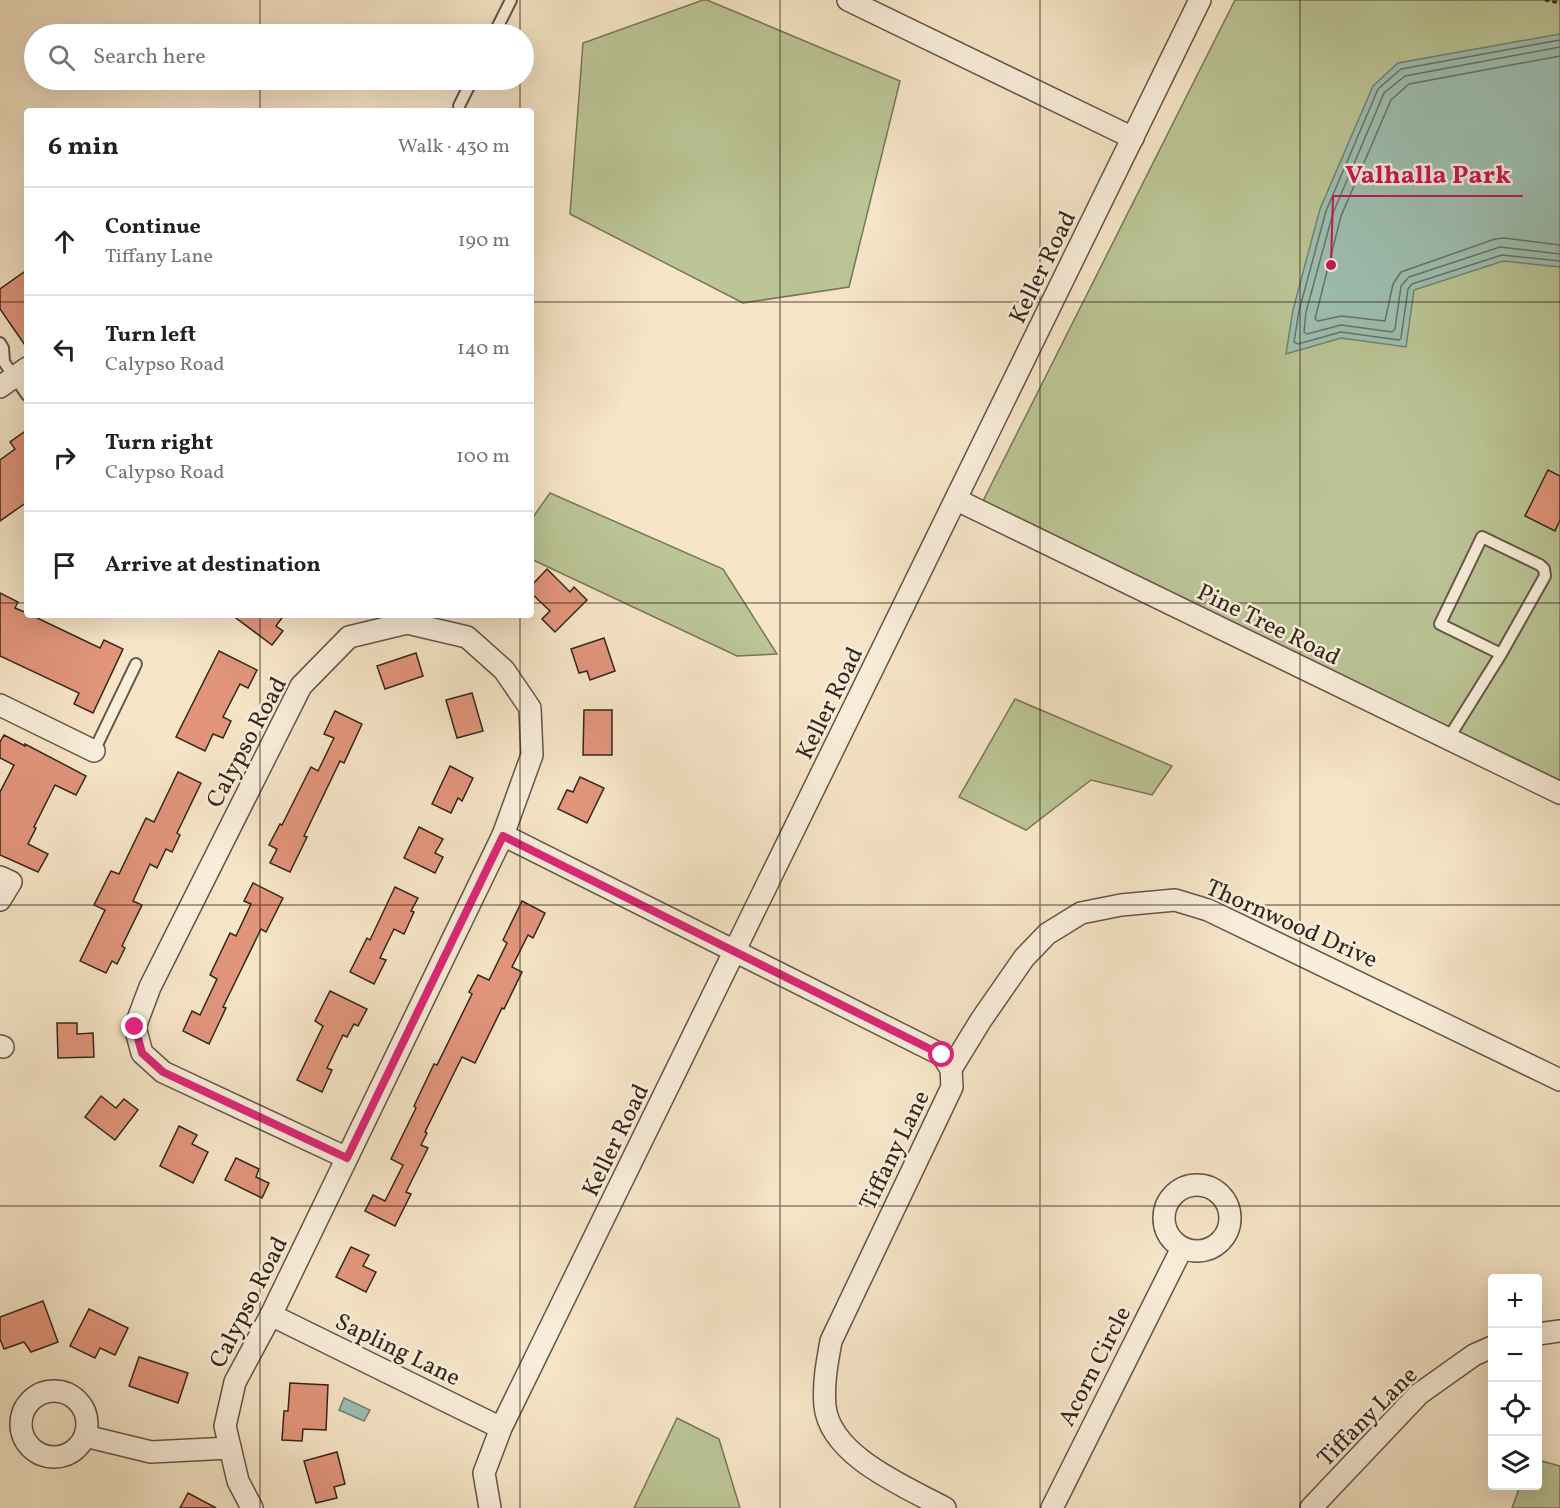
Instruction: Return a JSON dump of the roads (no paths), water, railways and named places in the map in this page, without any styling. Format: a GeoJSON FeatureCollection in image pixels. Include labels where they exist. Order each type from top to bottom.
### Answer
{"type":"FeatureCollection","features":[{"type":"Feature","properties":{"kind":"street"},"geometry":{"type":"LineString","coordinates":[[848,0],[1132,138]]}},
{"type":"Feature","properties":{"kind":"street","name":"Keller Road"},"geometry":{"type":"LineString","coordinates":[[490,1508],[484,1473],[501,1428],[1200,0]]}},
{"type":"Feature","properties":{"kind":"street","name":"Pine Tree Road"},"geometry":{"type":"LineString","coordinates":[[957,500],[1560,793]]}},
{"type":"Feature","properties":{"kind":"street","name":"Calypso Road"},"geometry":{"type":"LineString","coordinates":[[252,1508],[238,1480],[225,1426],[235,1382],[271,1315],[503,836],[532,755],[530,708],[504,670],[466,637],[407,623],[349,637],[301,686],[150,987],[135,1027],[142,1053],[163,1072],[347,1158]]}},
{"type":"Feature","properties":{"kind":"street"},"geometry":{"type":"LineString","coordinates":[[0,705],[94,752]]}},
{"type":"Feature","properties":{"kind":"street","name":"Tiffany Lane"},"geometry":{"type":"LineString","coordinates":[[503,836],[942,1055],[951,1069],[952,1087],[831,1341],[824,1376],[825,1408],[834,1431],[846,1448],[871,1466],[945,1508]]}},
{"type":"Feature","properties":{"kind":"street","name":"Thornwood Drive"},"geometry":{"type":"LineString","coordinates":[[951,1069],[1024,958],[1047,934],[1081,913],[1121,904],[1175,900],[1208,910],[1560,1080]]}},
{"type":"Feature","properties":{"kind":"street","name":"Acorn Circle"},"geometry":{"type":"LineString","coordinates":[[1052,1508],[1182,1248]]}},
{"type":"Feature","properties":{"kind":"street","name":"Sapling Lane"},"geometry":{"type":"LineString","coordinates":[[271,1315],[501,1428]]}},
{"type":"Feature","properties":{"kind":"street"},"geometry":{"type":"LineString","coordinates":[[1542,1333],[1560,1331]]}},
{"type":"Feature","properties":{"kind":"street","name":"Tiffany Lane"},"geometry":{"type":"LineString","coordinates":[[1311,1508],[1419,1394],[1474,1355],[1488,1349]]}},
{"type":"Feature","properties":{"kind":"street"},"geometry":{"type":"LineString","coordinates":[[85,1436],[152,1452],[230,1448]]}},
{"type":"Feature","properties":{"kind":"lane"},"geometry":{"type":"LineString","coordinates":[[499,24],[511,0]]}},
{"type":"Feature","properties":{"kind":"lane"},"geometry":{"type":"LineString","coordinates":[[459,106],[467,90]]}},
{"type":"Feature","properties":{"kind":"lane"},"geometry":{"type":"LineString","coordinates":[[0,343],[3,348],[4,362],[24,391]]}},
{"type":"Feature","properties":{"kind":"lane"},"geometry":{"type":"LineString","coordinates":[[1448,739],[1501,654],[1543,581],[1544,569],[1531,560],[1482,537],[1440,624],[1501,654]]}},
{"type":"Feature","properties":{"kind":"lane"},"geometry":{"type":"LineString","coordinates":[[94,752],[136,664]]}},
{"type":"Feature","properties":{"kind":"water"},"geometry":{"type":"Polygon","coordinates":[[[1560,34],[1560,267],[1503,261],[1414,290],[1406,347],[1341,338],[1286,354],[1293,310],[1320,209],[1373,86],[1398,63],[1560,34]]]}},
{"type":"Feature","properties":{"kind":"water"},"geometry":{"type":"Polygon","coordinates":[[[344,1398],[370,1410],[364,1421],[339,1410],[344,1398]]]}},
{"type":"Feature","properties":{"kind":"place","name":"Valhalla Park"},"geometry":{"type":"Point","coordinates":[1331,265]}}]}
